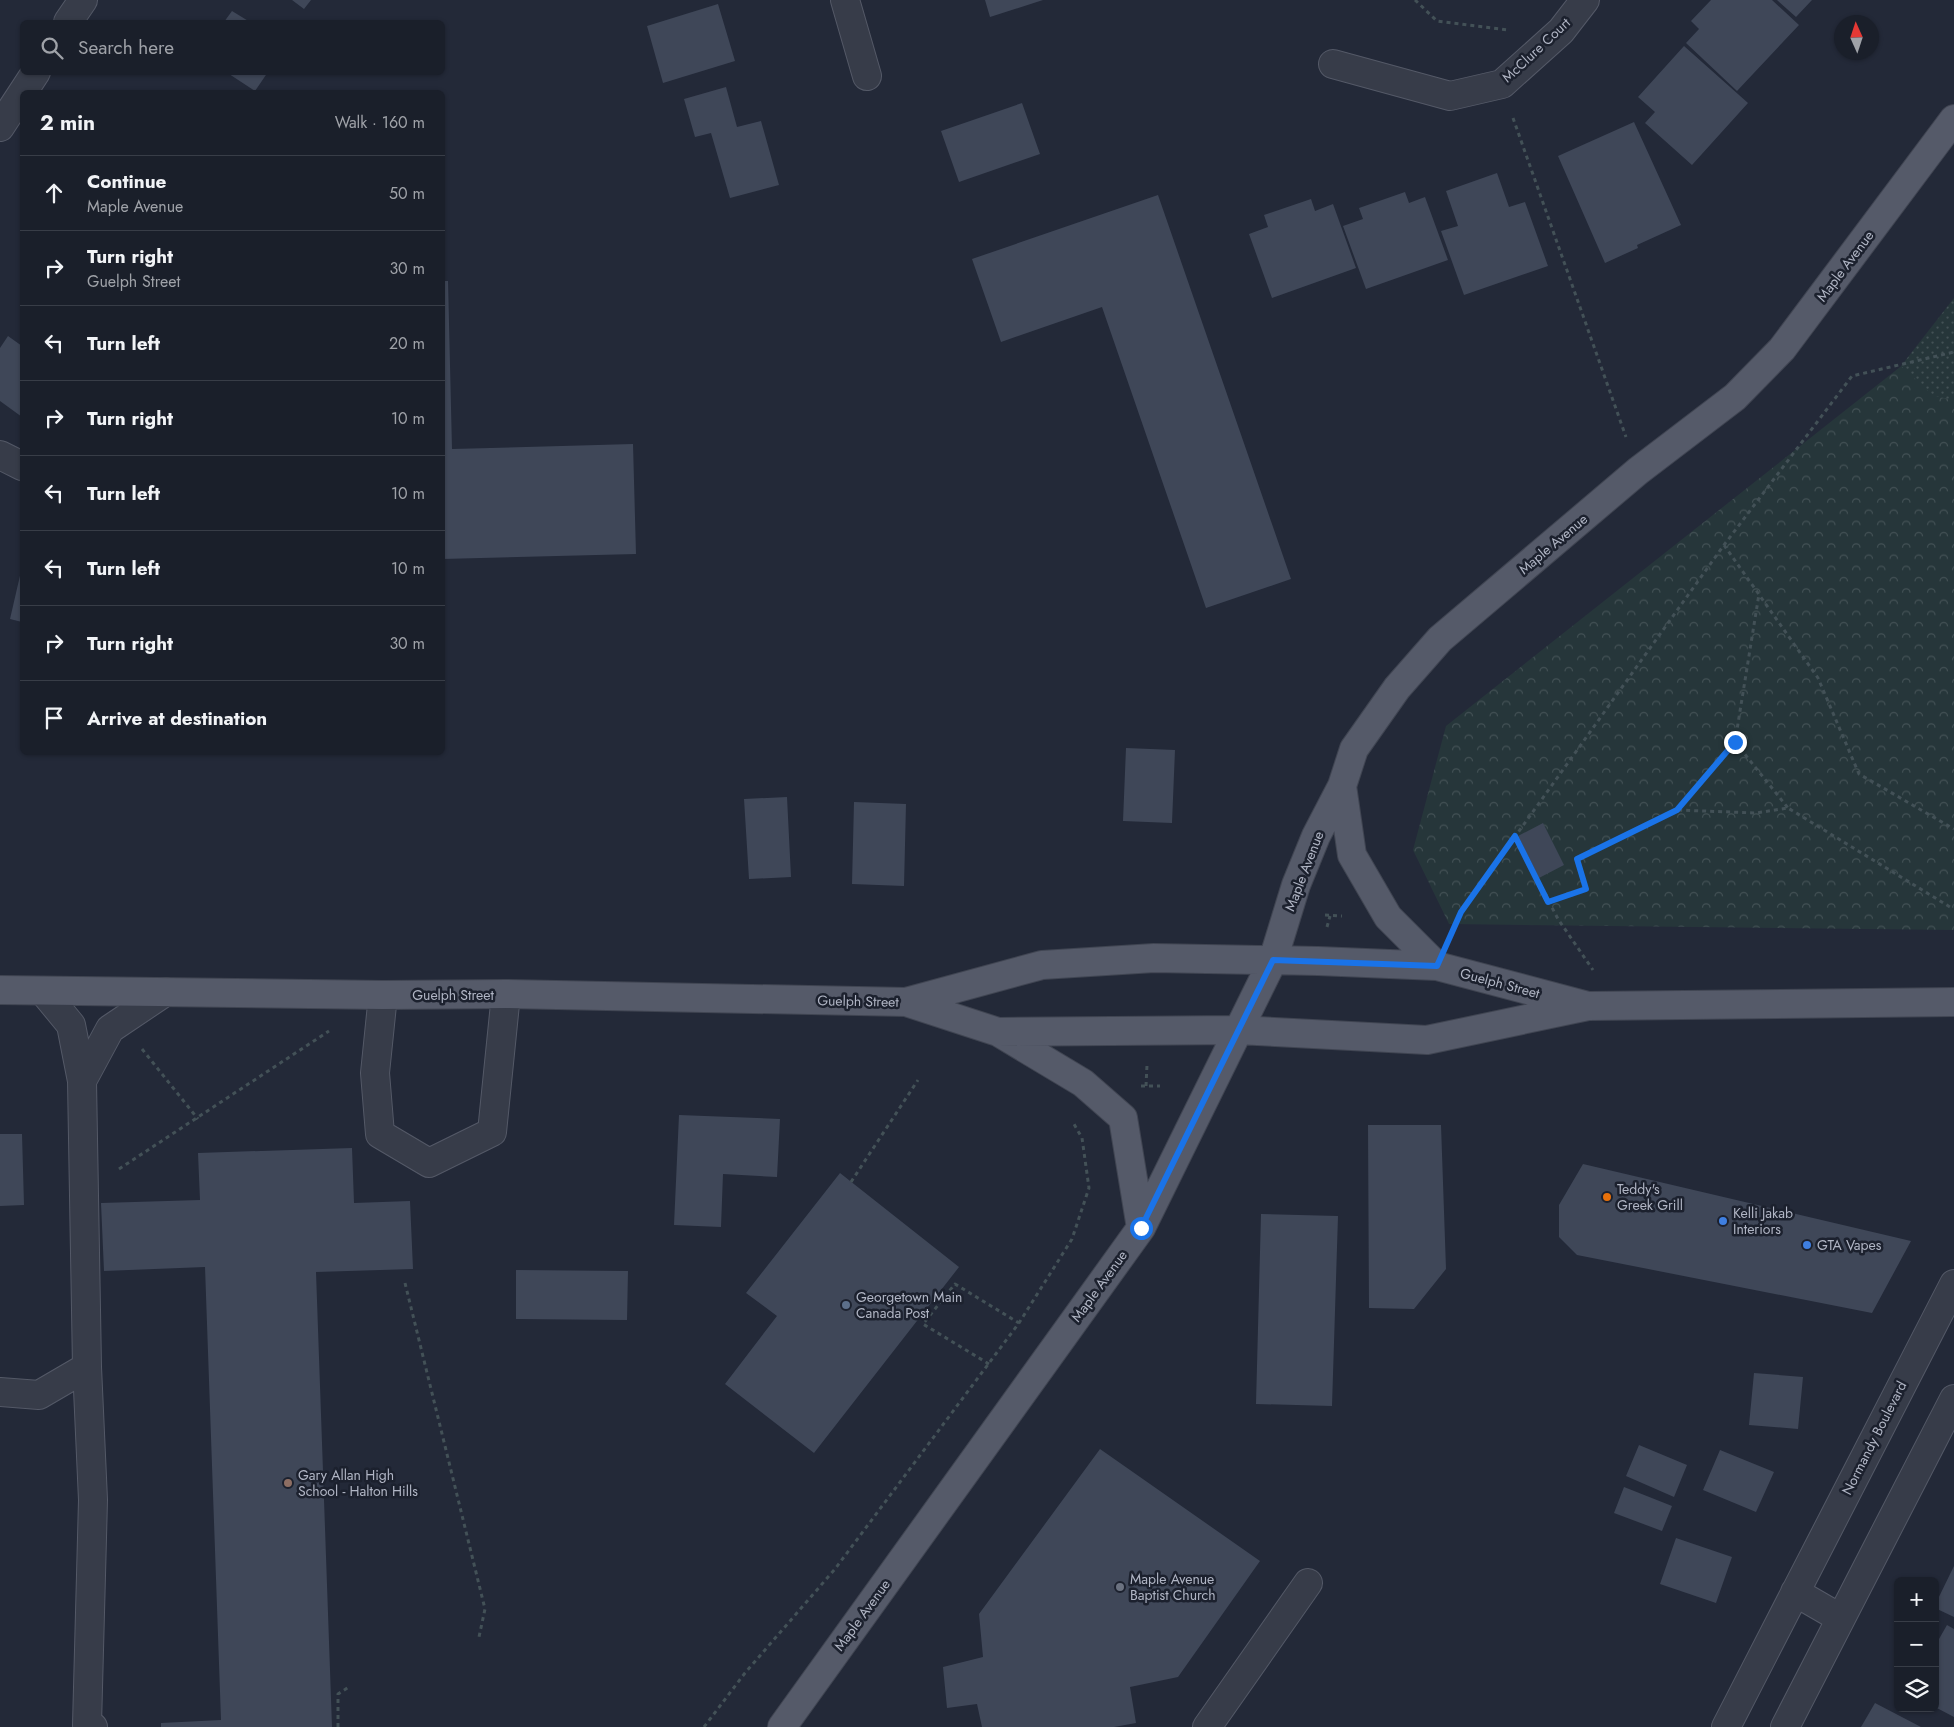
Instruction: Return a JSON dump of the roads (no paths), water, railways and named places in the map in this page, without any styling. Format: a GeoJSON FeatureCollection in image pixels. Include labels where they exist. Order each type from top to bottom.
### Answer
{"type":"FeatureCollection","features":[{"type":"Feature","properties":{"kind":"main road","name":"Maple Avenue"},"geometry":{"type":"LineString","coordinates":[[782,1727],[1141,1228],[1273,960],[1296,886],[1316,836],[1342,786],[1354,749],[1397,688],[1440,639],[1638,471],[1735,397],[1782,350],[1954,119]]}},
{"type":"Feature","properties":{"kind":"main road"},"geometry":{"type":"LineString","coordinates":[[1342,786],[1352,855],[1388,917],[1437,966]]}},
{"type":"Feature","properties":{"kind":"main road","name":"Guelph Street"},"geometry":{"type":"LineString","coordinates":[[0,990],[384,995],[506,994],[906,1002],[1042,965],[1154,958],[1437,966],[1588,1006]]}},
{"type":"Feature","properties":{"kind":"main road","name":"Guelph Street"},"geometry":{"type":"LineString","coordinates":[[906,1002],[998,1032],[1238,1030],[1427,1040],[1588,1006],[1954,1002]]}},
{"type":"Feature","properties":{"kind":"main road"},"geometry":{"type":"LineString","coordinates":[[998,1032],[1084,1083],[1123,1118],[1141,1228]]}},
{"type":"Feature","properties":{"kind":"street"},"geometry":{"type":"LineString","coordinates":[[69,20],[83,0]]}},
{"type":"Feature","properties":{"kind":"street"},"geometry":{"type":"LineString","coordinates":[[845,0],[867,76]]}},
{"type":"Feature","properties":{"kind":"street","name":"McClure Court"},"geometry":{"type":"LineString","coordinates":[[1334,64],[1450,96],[1502,84],[1561,31],[1585,0]]}},
{"type":"Feature","properties":{"kind":"street"},"geometry":{"type":"LineString","coordinates":[[24,90],[34,75]]}},
{"type":"Feature","properties":{"kind":"street"},"geometry":{"type":"LineString","coordinates":[[0,126],[20,96]]}},
{"type":"Feature","properties":{"kind":"street"},"geometry":{"type":"LineString","coordinates":[[0,454],[20,465]]}},
{"type":"Feature","properties":{"kind":"street"},"geometry":{"type":"LineString","coordinates":[[43,991],[71,1025],[82,1081],[87,1367],[93,1500],[87,1726],[93,1727]]}},
{"type":"Feature","properties":{"kind":"street"},"geometry":{"type":"LineString","coordinates":[[82,1081],[110,1029],[165,992]]}},
{"type":"Feature","properties":{"kind":"street"},"geometry":{"type":"LineString","coordinates":[[384,995],[375,1073],[380,1134],[429,1163],[492,1132],[506,994]]}},
{"type":"Feature","properties":{"kind":"street","name":"Normandy Boulevard"},"geometry":{"type":"LineString","coordinates":[[1726,1727],[1954,1284]]}},
{"type":"Feature","properties":{"kind":"street"},"geometry":{"type":"LineString","coordinates":[[0,1392],[39,1395],[87,1367]]}},
{"type":"Feature","properties":{"kind":"street"},"geometry":{"type":"LineString","coordinates":[[1785,1727],[1954,1400]]}},
{"type":"Feature","properties":{"kind":"street"},"geometry":{"type":"LineString","coordinates":[[1207,1727],[1308,1583]]}},
{"type":"Feature","properties":{"kind":"street"},"geometry":{"type":"LineString","coordinates":[[1795,1592],[1840,1618]]}},
{"type":"Feature","properties":{"kind":"place","name":"Teddy's Greek Grill"},"geometry":{"type":"Point","coordinates":[1607,1197]}},
{"type":"Feature","properties":{"kind":"place","name":"Kelli Jakab Interiors"},"geometry":{"type":"Point","coordinates":[1723,1221]}},
{"type":"Feature","properties":{"kind":"place","name":"GTA Vapes"},"geometry":{"type":"Point","coordinates":[1807,1245]}},
{"type":"Feature","properties":{"kind":"place","name":"Georgetown Main Canada Post"},"geometry":{"type":"Point","coordinates":[846,1305]}},
{"type":"Feature","properties":{"kind":"place","name":"Gary Allan High School - Halton Hills"},"geometry":{"type":"Point","coordinates":[288,1483]}},
{"type":"Feature","properties":{"kind":"place","name":"Maple Avenue Baptist Church"},"geometry":{"type":"Point","coordinates":[1120,1587]}}]}
